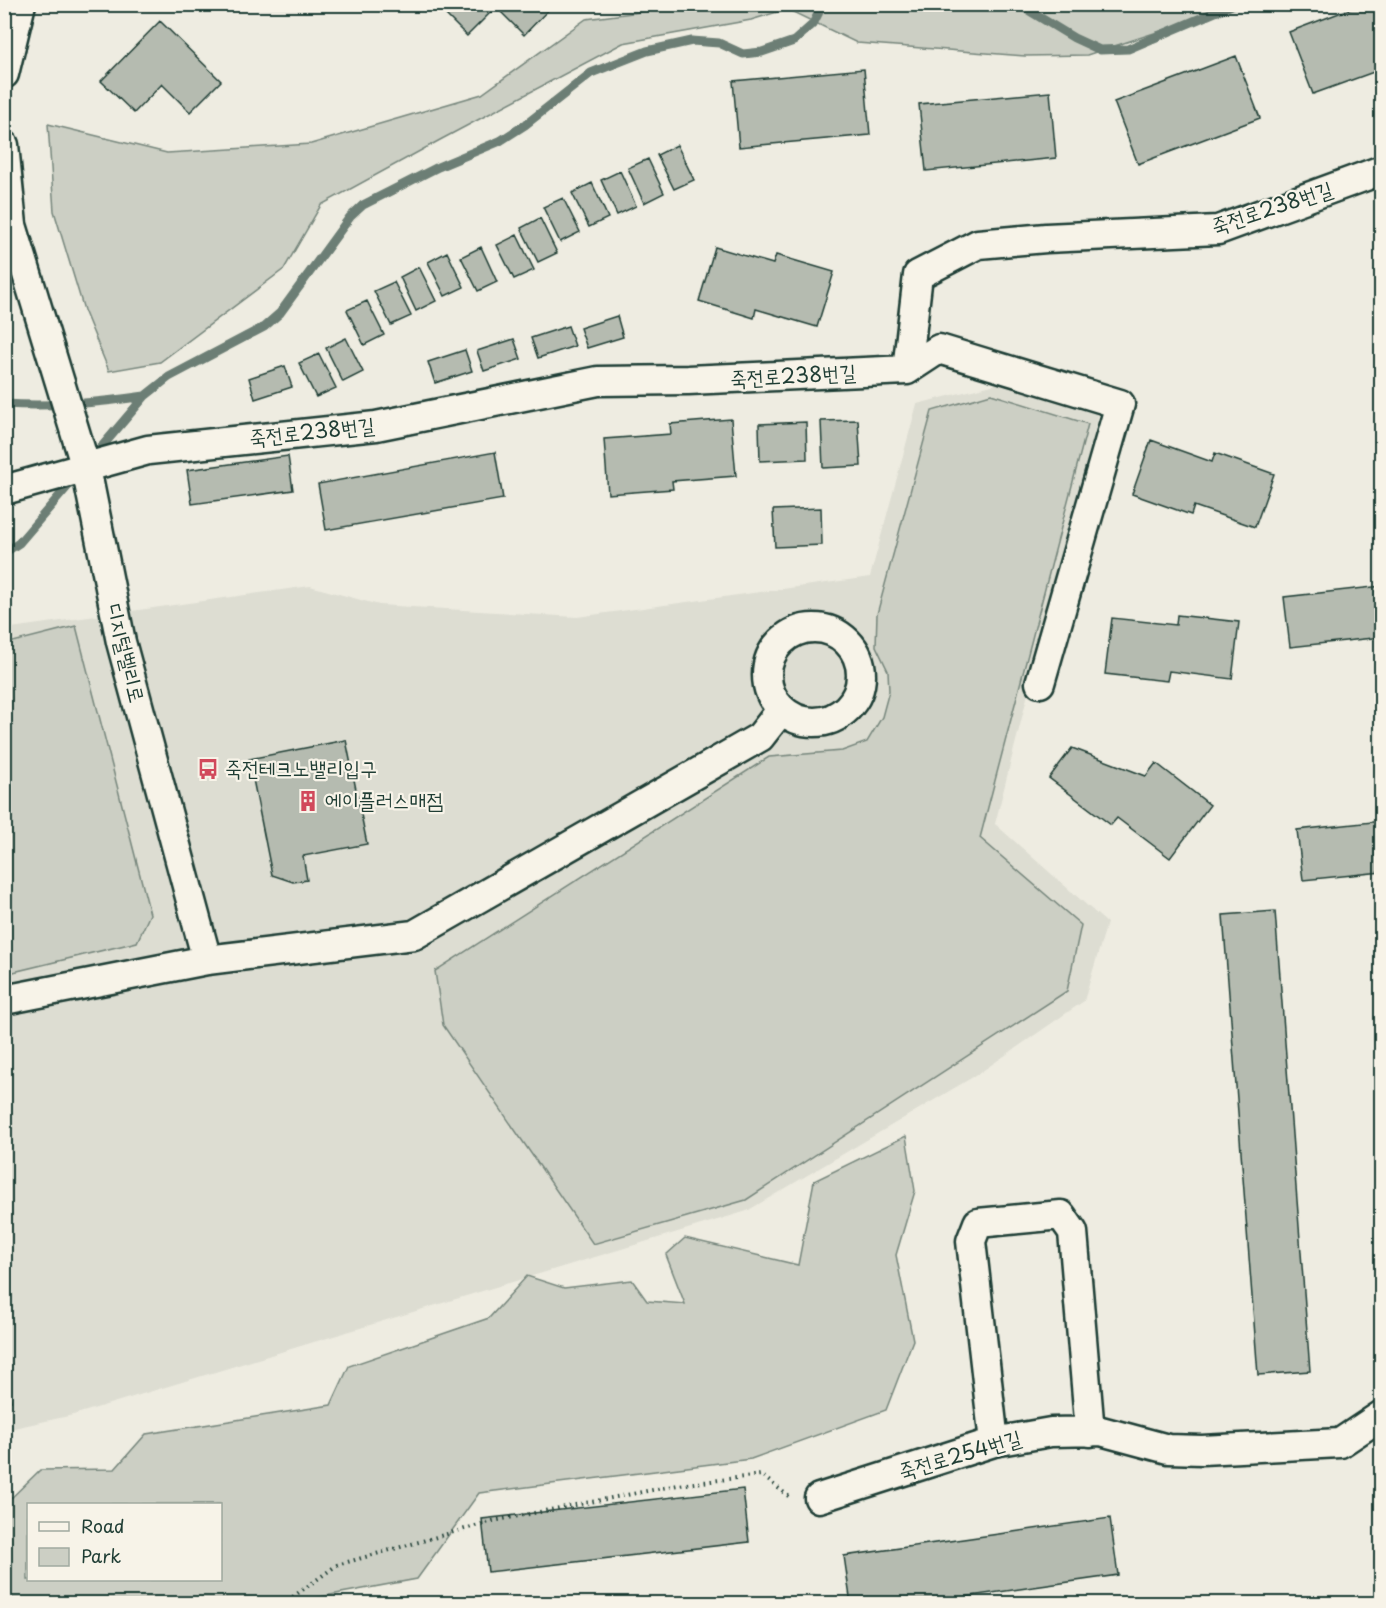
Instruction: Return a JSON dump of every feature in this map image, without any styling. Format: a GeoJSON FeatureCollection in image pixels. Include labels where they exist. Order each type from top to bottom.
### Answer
{"type":"FeatureCollection","features":[{"type":"Feature","properties":{"kind":"street"},"geometry":{"type":"LineString","coordinates":[[4,74],[21,4]]}},
{"type":"Feature","properties":{"kind":"street","name":"디지털벨리로"},"geometry":{"type":"LineString","coordinates":[[4,145],[12,225],[97,465],[121,642],[207,960]]}},
{"type":"Feature","properties":{"kind":"street","name":"죽전로238번길"},"geometry":{"type":"LineString","coordinates":[[4,490],[147,450],[376,426],[598,381],[688,380],[907,370],[918,275],[978,244],[1046,238],[1218,230],[1382,170]]}},
{"type":"Feature","properties":{"kind":"street"},"geometry":{"type":"LineString","coordinates":[[907,370],[939,349],[1120,404],[1040,683]]}},
{"type":"Feature","properties":{"kind":"street"},"geometry":{"type":"LineString","coordinates":[[4,1000],[207,960],[414,935],[760,737],[782,709]]}},
{"type":"Feature","properties":{"kind":"street"},"geometry":{"type":"LineString","coordinates":[[994,1442],[971,1241],[978,1223],[1061,1215],[1073,1232],[1090,1432]]}},
{"type":"Feature","properties":{"kind":"street","name":"죽전로254번길"},"geometry":{"type":"LineString","coordinates":[[819,1498],[994,1442],[1052,1432],[1101,1431],[1168,1449],[1202,1450],[1340,1443],[1382,1415]]}},
{"type":"Feature","properties":{"kind":"path"},"geometry":{"type":"LineString","coordinates":[[283,1604],[337,1565],[493,1521],[678,1485],[761,1475],[791,1498],[819,1498]]}},
{"type":"Feature","properties":{"kind":"shaded area"},"geometry":{"type":"Polygon","coordinates":[[[1008,381],[1100,409],[995,824],[1107,923],[1084,1001],[978,1074],[747,1211],[73,1415],[5,1430],[4,629],[310,586],[379,605],[577,617],[870,577],[917,404],[1008,381]]]}},
{"type":"Feature","properties":{"kind":"green space"},"geometry":{"type":"Polygon","coordinates":[[[685,4],[1240,5],[1087,55],[1025,56],[857,43],[787,9],[751,20],[623,43],[321,205],[284,269],[160,362],[109,371],[84,310],[54,211],[48,124],[167,153],[311,144],[482,94],[586,19],[678,7],[685,4]]]}},
{"type":"Feature","properties":{"kind":"green space"},"geometry":{"type":"Polygon","coordinates":[[[991,394],[1088,424],[980,838],[1081,925],[1067,991],[746,1200],[593,1244],[443,1025],[435,971],[769,757],[842,751],[867,742],[882,717],[889,691],[888,671],[876,646],[877,614],[932,411],[991,394]]]}},
{"type":"Feature","properties":{"kind":"green space"},"geometry":{"type":"Polygon","coordinates":[[[76,626],[150,914],[137,942],[5,974],[5,644],[76,626]]]}},
{"type":"Feature","properties":{"kind":"green space"},"geometry":{"type":"Polygon","coordinates":[[[906,1136],[915,1191],[896,1255],[913,1340],[886,1410],[751,1459],[479,1493],[417,1579],[287,1603],[5,1603],[5,1504],[40,1470],[115,1469],[146,1434],[331,1405],[349,1366],[489,1318],[527,1276],[564,1288],[632,1280],[647,1301],[685,1304],[666,1255],[685,1238],[798,1265],[814,1181],[906,1136]]]}},
{"type":"Feature","properties":{"kind":"building"},"geometry":{"type":"Polygon","coordinates":[[[435,4],[554,4],[524,35],[496,7],[467,36],[435,4]]]}},
{"type":"Feature","properties":{"kind":"building"},"geometry":{"type":"Polygon","coordinates":[[[1363,4],[1382,4],[1382,69],[1313,94],[1289,32],[1363,4]]]}},
{"type":"Feature","properties":{"kind":"building"},"geometry":{"type":"Polygon","coordinates":[[[160,21],[221,81],[190,112],[162,84],[134,113],[101,81],[160,21]]]}},
{"type":"Feature","properties":{"kind":"building"},"geometry":{"type":"Polygon","coordinates":[[[1236,56],[1260,118],[1138,164],[1114,102],[1236,56]]]}},
{"type":"Feature","properties":{"kind":"building"},"geometry":{"type":"Polygon","coordinates":[[[864,69],[870,135],[739,147],[733,81],[864,69]]]}},
{"type":"Feature","properties":{"kind":"building"},"geometry":{"type":"Polygon","coordinates":[[[1050,92],[1056,158],[926,171],[919,104],[1050,92]]]}},
{"type":"Feature","properties":{"kind":"building"},"geometry":{"type":"Polygon","coordinates":[[[677,145],[694,180],[674,189],[657,155],[677,145]]]}},
{"type":"Feature","properties":{"kind":"building"},"geometry":{"type":"Polygon","coordinates":[[[648,159],[664,193],[644,203],[628,168],[648,159]]]}},
{"type":"Feature","properties":{"kind":"building"},"geometry":{"type":"Polygon","coordinates":[[[620,171],[636,206],[617,215],[601,180],[620,171]]]}},
{"type":"Feature","properties":{"kind":"building"},"geometry":{"type":"Polygon","coordinates":[[[592,183],[608,218],[589,227],[572,193],[592,183]]]}},
{"type":"Feature","properties":{"kind":"building"},"geometry":{"type":"Polygon","coordinates":[[[563,198],[580,232],[560,242],[543,207],[563,198]]]}},
{"type":"Feature","properties":{"kind":"building"},"geometry":{"type":"Polygon","coordinates":[[[540,218],[557,253],[538,262],[521,228],[540,218]]]}},
{"type":"Feature","properties":{"kind":"building"},"geometry":{"type":"Polygon","coordinates":[[[517,235],[534,270],[514,279],[497,245],[517,235]]]}},
{"type":"Feature","properties":{"kind":"building"},"geometry":{"type":"Polygon","coordinates":[[[481,247],[497,282],[478,291],[461,257],[481,247]]]}},
{"type":"Feature","properties":{"kind":"building"},"geometry":{"type":"Polygon","coordinates":[[[715,247],[773,264],[776,255],[834,272],[817,327],[756,309],[754,318],[699,301],[715,247]]]}},
{"type":"Feature","properties":{"kind":"building"},"geometry":{"type":"Polygon","coordinates":[[[447,252],[464,287],[445,296],[428,262],[447,252]]]}},
{"type":"Feature","properties":{"kind":"building"},"geometry":{"type":"Polygon","coordinates":[[[419,267],[436,301],[416,311],[400,277],[419,267]]]}},
{"type":"Feature","properties":{"kind":"building"},"geometry":{"type":"Polygon","coordinates":[[[394,282],[411,316],[391,325],[374,291],[394,282]]]}},
{"type":"Feature","properties":{"kind":"building"},"geometry":{"type":"Polygon","coordinates":[[[367,301],[384,335],[364,345],[347,310],[367,301]]]}},
{"type":"Feature","properties":{"kind":"building"},"geometry":{"type":"Polygon","coordinates":[[[617,316],[623,337],[587,348],[580,328],[617,316]]]}},
{"type":"Feature","properties":{"kind":"building"},"geometry":{"type":"Polygon","coordinates":[[[568,326],[575,346],[538,358],[531,338],[568,326]]]}},
{"type":"Feature","properties":{"kind":"building"},"geometry":{"type":"Polygon","coordinates":[[[346,338],[363,372],[343,382],[326,348],[346,338]]]}},
{"type":"Feature","properties":{"kind":"building"},"geometry":{"type":"Polygon","coordinates":[[[514,339],[521,359],[484,371],[477,351],[514,339]]]}},
{"type":"Feature","properties":{"kind":"building"},"geometry":{"type":"Polygon","coordinates":[[[465,350],[472,371],[435,383],[428,362],[465,350]]]}},
{"type":"Feature","properties":{"kind":"building"},"geometry":{"type":"Polygon","coordinates":[[[319,354],[336,388],[316,397],[299,363],[319,354]]]}},
{"type":"Feature","properties":{"kind":"building"},"geometry":{"type":"Polygon","coordinates":[[[285,366],[292,387],[255,399],[249,378],[285,366]]]}},
{"type":"Feature","properties":{"kind":"building"},"geometry":{"type":"Polygon","coordinates":[[[731,419],[736,476],[672,481],[673,489],[608,494],[604,439],[671,434],[670,424],[731,419]]]}},
{"type":"Feature","properties":{"kind":"building"},"geometry":{"type":"Polygon","coordinates":[[[858,420],[861,466],[823,468],[821,421],[858,420]]]}},
{"type":"Feature","properties":{"kind":"building"},"geometry":{"type":"Polygon","coordinates":[[[806,422],[807,459],[760,461],[759,424],[806,422]]]}},
{"type":"Feature","properties":{"kind":"building"},"geometry":{"type":"Polygon","coordinates":[[[1151,440],[1212,462],[1215,453],[1274,474],[1255,527],[1194,506],[1191,515],[1132,494],[1151,440]]]}},
{"type":"Feature","properties":{"kind":"building"},"geometry":{"type":"Polygon","coordinates":[[[495,452],[503,499],[326,530],[318,484],[495,452]]]}},
{"type":"Feature","properties":{"kind":"building"},"geometry":{"type":"Polygon","coordinates":[[[288,456],[293,490],[192,504],[187,470],[288,456]]]}},
{"type":"Feature","properties":{"kind":"building"},"geometry":{"type":"Polygon","coordinates":[[[821,508],[822,545],[775,547],[773,510],[821,508]]]}},
{"type":"Feature","properties":{"kind":"building"},"geometry":{"type":"Polygon","coordinates":[[[1382,586],[1382,637],[1290,647],[1284,597],[1382,586]]]}},
{"type":"Feature","properties":{"kind":"building"},"geometry":{"type":"Polygon","coordinates":[[[1177,615],[1239,622],[1232,679],[1169,671],[1167,681],[1105,674],[1112,618],[1176,625],[1177,615]]]}},
{"type":"Feature","properties":{"kind":"building","name":"에이플러스매점"},"geometry":{"type":"Polygon","coordinates":[[[346,740],[367,844],[303,856],[307,880],[293,882],[272,875],[249,759],[346,740]]]}},
{"type":"Feature","properties":{"kind":"building"},"geometry":{"type":"Polygon","coordinates":[[[1072,748],[1146,776],[1156,763],[1210,805],[1170,858],[1117,818],[1111,825],[1049,778],[1072,748]]]}},
{"type":"Feature","properties":{"kind":"building"},"geometry":{"type":"Polygon","coordinates":[[[1382,821],[1382,872],[1303,880],[1297,830],[1382,821]]]}},
{"type":"Feature","properties":{"kind":"building"},"geometry":{"type":"Polygon","coordinates":[[[1275,911],[1310,1371],[1258,1375],[1223,915],[1275,911]]]}},
{"type":"Feature","properties":{"kind":"building"},"geometry":{"type":"Polygon","coordinates":[[[4,1357],[11,1401],[4,1402],[4,1357]]]}},
{"type":"Feature","properties":{"kind":"building"},"geometry":{"type":"Polygon","coordinates":[[[743,1489],[749,1542],[488,1572],[482,1519],[743,1489]]]}},
{"type":"Feature","properties":{"kind":"building"},"geometry":{"type":"Polygon","coordinates":[[[1110,1518],[1118,1575],[915,1604],[851,1604],[844,1556],[1110,1518]]]}},
{"type":"Feature","properties":{"kind":"waterway"},"geometry":{"type":"LineString","coordinates":[[93,457],[145,396],[169,377],[264,327],[280,313],[350,217],[363,205],[438,167],[500,141],[525,125],[591,73],[647,51],[692,41],[719,43],[743,54],[762,52],[794,41],[813,24],[823,4]]}},
{"type":"Feature","properties":{"kind":"waterway"},"geometry":{"type":"LineString","coordinates":[[1018,4],[1074,38],[1100,50],[1128,49],[1234,4]]}},
{"type":"Feature","properties":{"kind":"waterway"},"geometry":{"type":"LineString","coordinates":[[4,404],[75,404],[145,396]]}},
{"type":"Feature","properties":{"kind":"waterway"},"geometry":{"type":"LineString","coordinates":[[4,553],[19,543],[74,479]]}},
{"type":"Feature","properties":{"kind":"place","name":"죽전테크노밸리입구"},"geometry":{"type":"Point","coordinates":[208,769]}},
{"type":"Feature","properties":{"kind":"place","name":"에이플러스매점"},"geometry":{"type":"Point","coordinates":[308,801]}}]}
